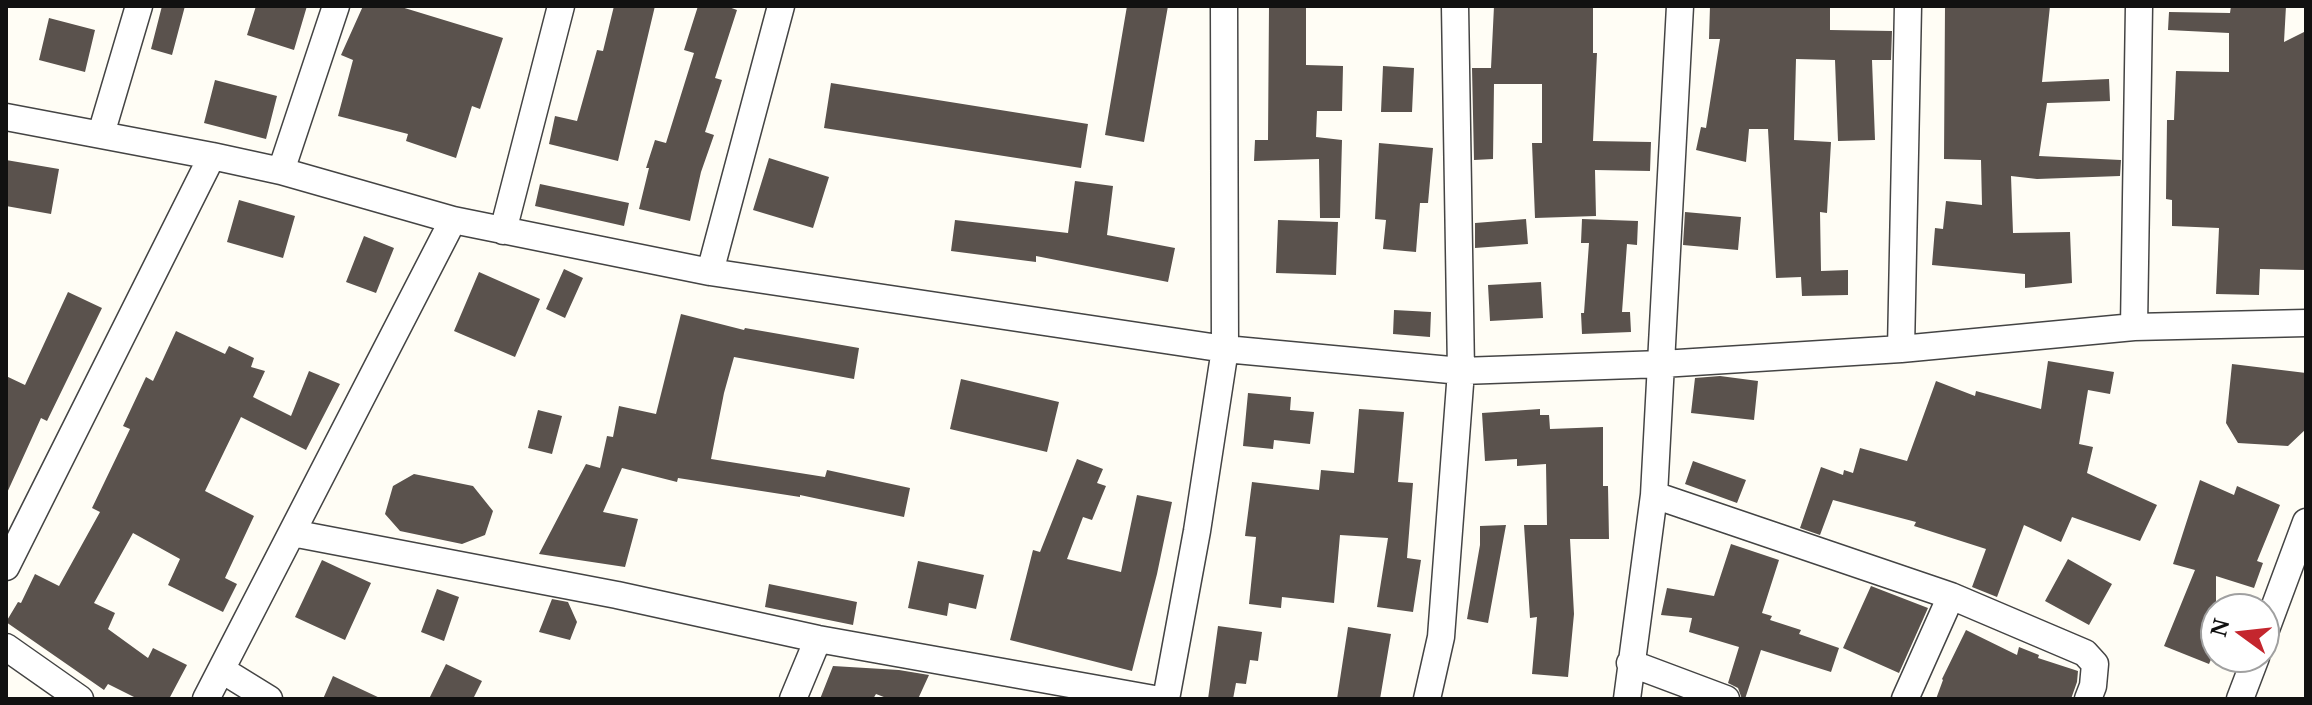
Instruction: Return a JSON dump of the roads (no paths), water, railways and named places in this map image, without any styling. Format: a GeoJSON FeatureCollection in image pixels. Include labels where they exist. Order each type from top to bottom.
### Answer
{"type":"FeatureCollection","features":[{"type":"Feature","properties":{"kind":"street"},"geometry":{"type":"LineString","coordinates":[[101,134],[139,6]]}},
{"type":"Feature","properties":{"kind":"street"},"geometry":{"type":"LineString","coordinates":[[281,171],[336,6]]}},
{"type":"Feature","properties":{"kind":"street"},"geometry":{"type":"LineString","coordinates":[[503,231],[561,6]]}},
{"type":"Feature","properties":{"kind":"street"},"geometry":{"type":"LineString","coordinates":[[710,272],[781,6]]}},
{"type":"Feature","properties":{"kind":"street"},"geometry":{"type":"LineString","coordinates":[[1166,699],[1197,531],[1225,349],[1224,6]]}},
{"type":"Feature","properties":{"kind":"street"},"geometry":{"type":"LineString","coordinates":[[1427,699],[1441,637],[1461,371],[1455,6]]}},
{"type":"Feature","properties":{"kind":"street"},"geometry":{"type":"LineString","coordinates":[[1627,699],[1654,495],[1680,6]]}},
{"type":"Feature","properties":{"kind":"street"},"geometry":{"type":"LineString","coordinates":[[1901,349],[1908,6]]}},
{"type":"Feature","properties":{"kind":"street"},"geometry":{"type":"LineString","coordinates":[[2134,327],[2139,6]]}},
{"type":"Feature","properties":{"kind":"street"},"geometry":{"type":"LineString","coordinates":[[6,117],[281,171],[453,220],[710,272],[1225,349],[1461,371],[1662,364],[1901,349],[2134,327],[2306,323]]}},
{"type":"Feature","properties":{"kind":"street"},"geometry":{"type":"LineString","coordinates":[[6,567],[212,156]]}},
{"type":"Feature","properties":{"kind":"street"},"geometry":{"type":"LineString","coordinates":[[206,699],[453,220]]}},
{"type":"Feature","properties":{"kind":"street"},"geometry":{"type":"LineString","coordinates":[[1654,495],[1951,596],[2085,653],[2095,664],[2088,699]]}},
{"type":"Feature","properties":{"kind":"street"},"geometry":{"type":"LineString","coordinates":[[2280,593],[2306,522]]}},
{"type":"Feature","properties":{"kind":"street"},"geometry":{"type":"LineString","coordinates":[[292,533],[617,595],[818,639],[1154,699]]}},
{"type":"Feature","properties":{"kind":"street"},"geometry":{"type":"LineString","coordinates":[[1905,699],[1951,596]]}},
{"type":"Feature","properties":{"kind":"street"},"geometry":{"type":"LineString","coordinates":[[793,699],[818,639]]}},
{"type":"Feature","properties":{"kind":"street"},"geometry":{"type":"LineString","coordinates":[[6,647],[80,699]]}},
{"type":"Feature","properties":{"kind":"street"},"geometry":{"type":"LineString","coordinates":[[1630,663],[1726,699]]}},
{"type":"Feature","properties":{"kind":"street"},"geometry":{"type":"LineString","coordinates":[[222,670],[269,699]]}},
{"type":"Feature","properties":{"kind":"street"},"geometry":{"type":"LineString","coordinates":[[2240,699],[2250,673]]}}]}
